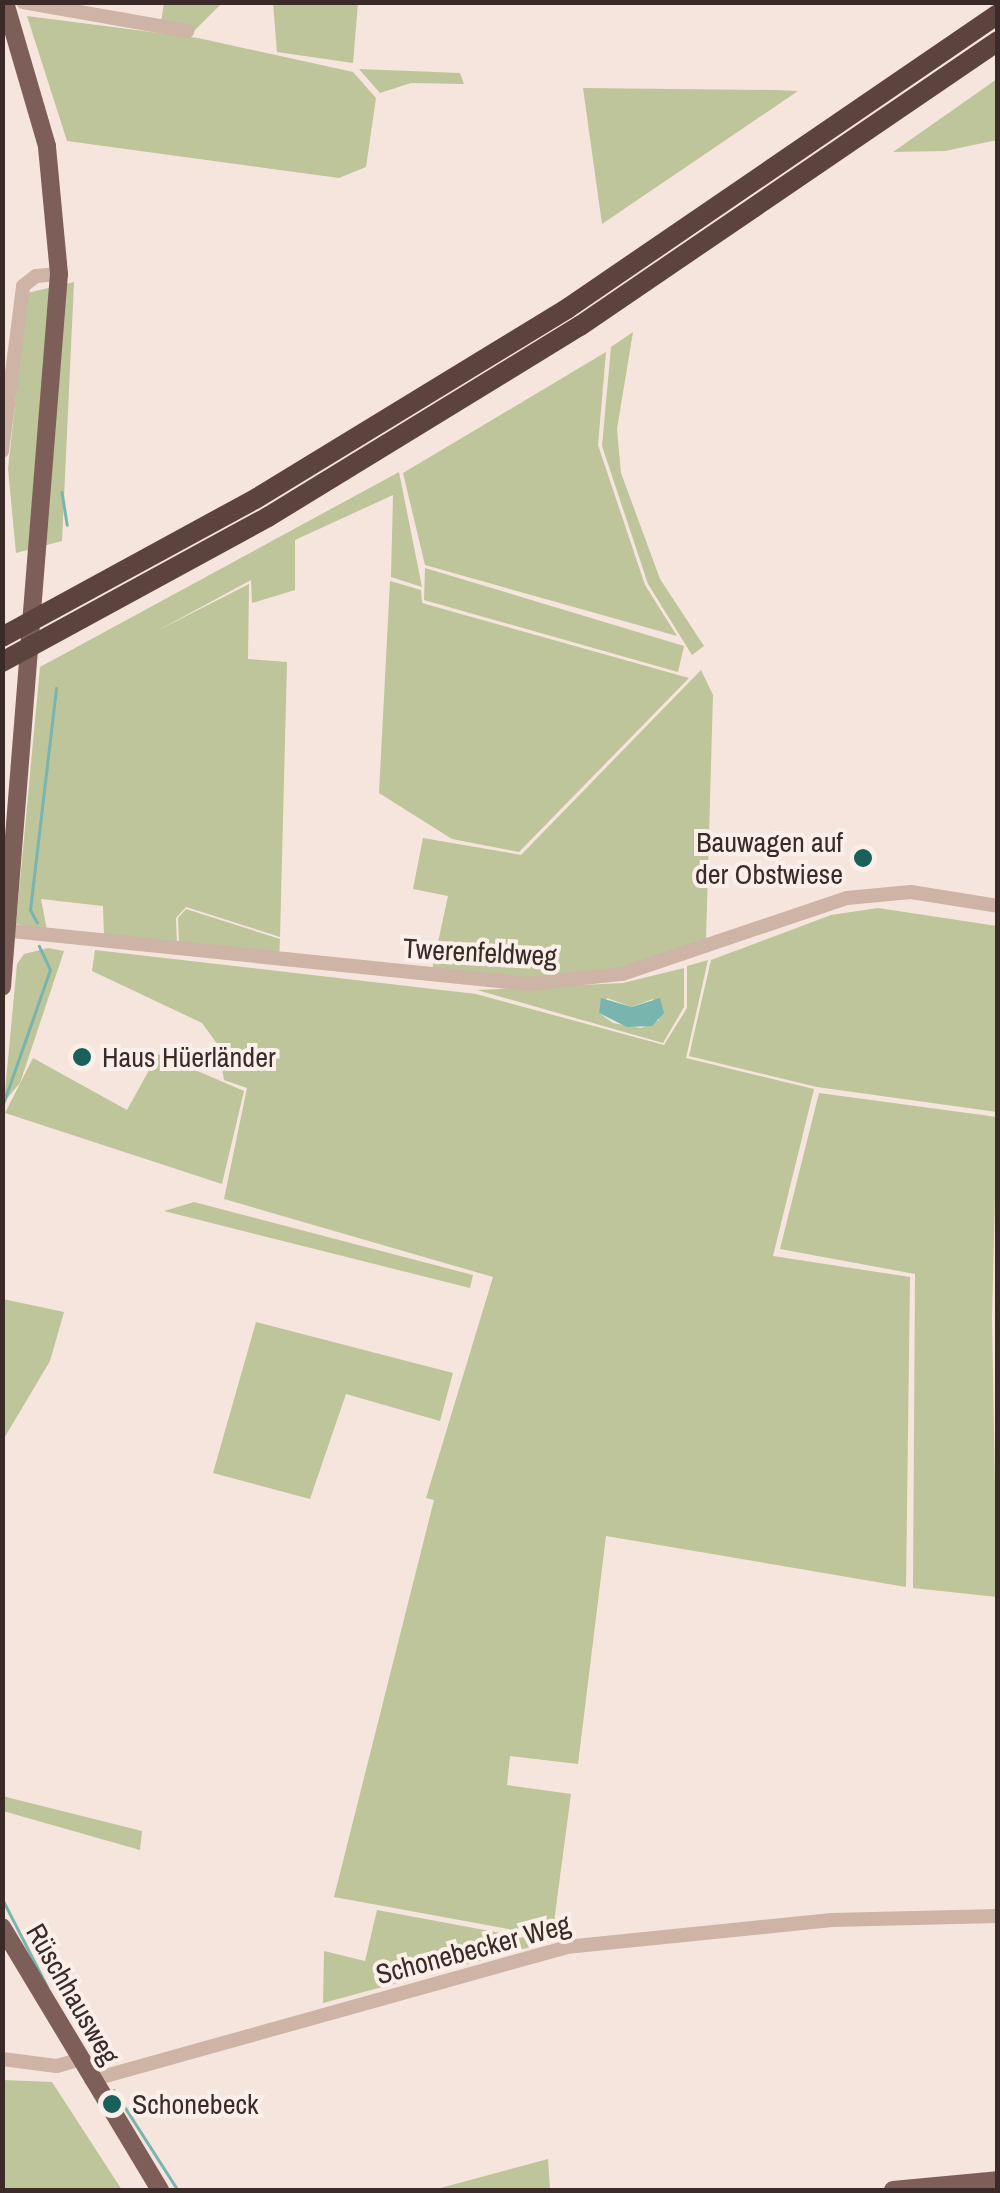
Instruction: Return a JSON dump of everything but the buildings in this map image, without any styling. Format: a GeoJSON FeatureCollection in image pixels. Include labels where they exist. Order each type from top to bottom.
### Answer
{"type":"FeatureCollection","features":[{"type":"Feature","properties":{"kind":"highway"},"geometry":{"type":"LineString","coordinates":[[2,637],[257,498],[568,308],[998,14]]}},
{"type":"Feature","properties":{"kind":"highway"},"geometry":{"type":"LineString","coordinates":[[2,662],[268,517],[564,336],[998,41]]}},
{"type":"Feature","properties":{"kind":"main road"},"geometry":{"type":"LineString","coordinates":[[2,987],[59,274],[47,146],[5,2]]}},
{"type":"Feature","properties":{"kind":"main road","name":"Rüschhausweg"},"geometry":{"type":"LineString","coordinates":[[2,1927],[78,2060],[160,2190]]}},
{"type":"Feature","properties":{"kind":"main road"},"geometry":{"type":"LineString","coordinates":[[893,2190],[998,2180]]}},
{"type":"Feature","properties":{"kind":"street"},"geometry":{"type":"LineString","coordinates":[[23,2],[187,31]]}},
{"type":"Feature","properties":{"kind":"street"},"geometry":{"type":"LineString","coordinates":[[2,451],[23,286],[36,276],[59,274]]}},
{"type":"Feature","properties":{"kind":"street","name":"Twerenfeldweg"},"geometry":{"type":"LineString","coordinates":[[5,932],[488,982],[559,983],[660,964],[848,898],[911,892],[998,906]]}},
{"type":"Feature","properties":{"kind":"street","name":"Schonebecker Weg"},"geometry":{"type":"LineString","coordinates":[[91,2080],[566,1947],[832,1920],[998,1916]]}},
{"type":"Feature","properties":{"kind":"street"},"geometry":{"type":"LineString","coordinates":[[2,2060],[57,2066],[78,2060]]}},
{"type":"Feature","properties":{"kind":"green space"},"geometry":{"type":"Polygon","coordinates":[[[164,3],[222,3],[195,30],[161,22],[164,3]]]}},
{"type":"Feature","properties":{"kind":"green space"},"geometry":{"type":"Polygon","coordinates":[[[273,3],[358,3],[353,63],[277,52],[273,3]]]}},
{"type":"Feature","properties":{"kind":"green space"},"geometry":{"type":"Polygon","coordinates":[[[27,16],[198,38],[353,72],[376,98],[366,167],[339,178],[67,141],[27,16]]]}},
{"type":"Feature","properties":{"kind":"green space"},"geometry":{"type":"Polygon","coordinates":[[[359,69],[460,73],[464,84],[411,83],[380,93],[359,69]]]}},
{"type":"Feature","properties":{"kind":"green space"},"geometry":{"type":"Polygon","coordinates":[[[997,79],[997,140],[945,151],[893,152],[997,79]]]}},
{"type":"Feature","properties":{"kind":"green space"},"geometry":{"type":"Polygon","coordinates":[[[583,88],[776,90],[798,91],[602,224],[583,88]]]}},
{"type":"Feature","properties":{"kind":"green space"},"geometry":{"type":"Polygon","coordinates":[[[74,282],[62,541],[16,553],[8,469],[27,293],[74,282]]]}},
{"type":"Feature","properties":{"kind":"green space"},"geometry":{"type":"Polygon","coordinates":[[[633,332],[617,429],[621,473],[660,579],[704,646],[692,655],[648,584],[602,446],[611,347],[633,332]]]}},
{"type":"Feature","properties":{"kind":"green space"},"geometry":{"type":"Polygon","coordinates":[[[606,352],[598,445],[645,585],[677,636],[425,565],[403,473],[606,352]]]}},
{"type":"Feature","properties":{"kind":"green space"},"geometry":{"type":"Polygon","coordinates":[[[399,472],[422,587],[391,577],[393,495],[295,540],[295,590],[252,603],[251,580],[155,632],[249,584],[248,659],[287,662],[280,937],[186,907],[176,918],[177,946],[104,936],[103,906],[41,899],[47,930],[16,924],[40,667],[399,472]]]}},
{"type":"Feature","properties":{"kind":"green space"},"geometry":{"type":"Polygon","coordinates":[[[425,568],[684,646],[678,672],[424,600],[425,568]]]}},
{"type":"Feature","properties":{"kind":"green space"},"geometry":{"type":"Polygon","coordinates":[[[390,581],[421,590],[422,603],[689,678],[519,852],[452,839],[379,793],[390,581]]]}},
{"type":"Feature","properties":{"kind":"green space"},"geometry":{"type":"Polygon","coordinates":[[[701,670],[713,695],[706,940],[631,966],[562,977],[525,981],[432,970],[448,896],[413,889],[423,838],[521,855],[701,670]]]}},
{"type":"Feature","properties":{"kind":"green space"},"geometry":{"type":"Polygon","coordinates":[[[878,908],[997,926],[997,1112],[817,1087],[689,1056],[711,960],[831,915],[878,908]]]}},
{"type":"Feature","properties":{"kind":"green space"},"geometry":{"type":"Polygon","coordinates":[[[186,909],[280,939],[279,960],[179,945],[178,918],[186,909]]]}},
{"type":"Feature","properties":{"kind":"green space"},"geometry":{"type":"Polygon","coordinates":[[[48,948],[64,951],[20,1083],[4,1102],[17,964],[24,954],[48,948]]]}},
{"type":"Feature","properties":{"kind":"green space"},"geometry":{"type":"Polygon","coordinates":[[[95,950],[476,994],[664,1045],[687,1008],[687,966],[708,960],[686,1058],[814,1089],[773,1256],[910,1277],[906,1587],[606,1536],[578,1764],[510,1756],[507,1785],[571,1794],[552,1937],[334,1897],[434,1500],[426,1498],[493,1277],[224,1199],[247,1088],[224,1080],[218,1045],[202,1023],[92,971],[95,950]]]}},
{"type":"Feature","properties":{"kind":"green space"},"geometry":{"type":"Polygon","coordinates":[[[684,968],[684,1007],[663,1043],[477,990],[623,983],[684,968]],[[607,998],[599,1013],[613,1023],[641,1028],[659,1020],[653,999],[632,1007],[607,998]]]}},
{"type":"Feature","properties":{"kind":"green space"},"geometry":{"type":"Polygon","coordinates":[[[158,1054],[244,1091],[222,1184],[5,1113],[33,1058],[127,1110],[158,1054]]]}},
{"type":"Feature","properties":{"kind":"green space"},"geometry":{"type":"Polygon","coordinates":[[[819,1093],[997,1117],[992,1319],[997,1597],[913,1588],[915,1274],[780,1249],[819,1093]]]}},
{"type":"Feature","properties":{"kind":"green space"},"geometry":{"type":"Polygon","coordinates":[[[194,1202],[473,1275],[470,1288],[164,1211],[194,1202]]]}},
{"type":"Feature","properties":{"kind":"green space"},"geometry":{"type":"Polygon","coordinates":[[[3,1299],[64,1312],[50,1361],[3,1440],[3,1299]]]}},
{"type":"Feature","properties":{"kind":"green space"},"geometry":{"type":"Polygon","coordinates":[[[256,1322],[453,1373],[440,1421],[346,1394],[310,1499],[213,1473],[256,1322]]]}},
{"type":"Feature","properties":{"kind":"green space"},"geometry":{"type":"Polygon","coordinates":[[[2,1796],[142,1831],[140,1850],[3,1811],[2,1796]]]}},
{"type":"Feature","properties":{"kind":"green space"},"geometry":{"type":"Polygon","coordinates":[[[377,1910],[549,1942],[323,2003],[324,1951],[365,1961],[377,1910]]]}},
{"type":"Feature","properties":{"kind":"green space"},"geometry":{"type":"Polygon","coordinates":[[[3,2080],[52,2082],[122,2190],[3,2190],[3,2080]]]}},
{"type":"Feature","properties":{"kind":"green space"},"geometry":{"type":"Polygon","coordinates":[[[548,2159],[550,2190],[433,2190],[548,2159]]]}},
{"type":"Feature","properties":{"kind":"water"},"geometry":{"type":"Polygon","coordinates":[[[601,998],[632,1007],[660,998],[664,1013],[652,1026],[627,1027],[599,1013],[601,998]]]}},
{"type":"Feature","properties":{"kind":"waterway"},"geometry":{"type":"LineString","coordinates":[[62,492],[67,525]]}},
{"type":"Feature","properties":{"kind":"waterway"},"geometry":{"type":"LineString","coordinates":[[37,923],[30,910],[56,689]]}},
{"type":"Feature","properties":{"kind":"waterway"},"geometry":{"type":"LineString","coordinates":[[2,1107],[50,970],[39,946]]}},
{"type":"Feature","properties":{"kind":"waterway"},"geometry":{"type":"LineString","coordinates":[[2,1898],[47,1986]]}},
{"type":"Feature","properties":{"kind":"waterway"},"geometry":{"type":"LineString","coordinates":[[114,2090],[178,2190]]}},
{"type":"Feature","properties":{"kind":"place","name":"Bauwagen auf der Obstwiese"},"geometry":{"type":"Point","coordinates":[863,858]}},
{"type":"Feature","properties":{"kind":"place","name":"Haus Hüerländer"},"geometry":{"type":"Point","coordinates":[82,1057]}},
{"type":"Feature","properties":{"kind":"place","name":"Schonebeck"},"geometry":{"type":"Point","coordinates":[112,2104]}}]}
